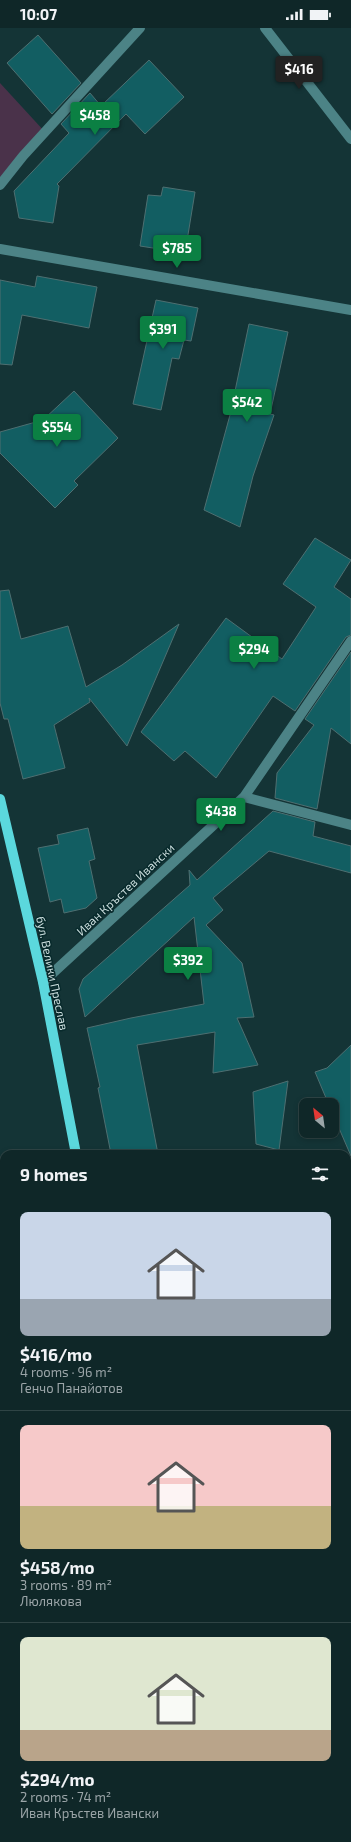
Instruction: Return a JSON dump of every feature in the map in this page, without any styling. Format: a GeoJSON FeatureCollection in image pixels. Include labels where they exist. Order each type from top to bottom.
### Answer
{"type":"FeatureCollection","features":[{"type":"Feature","properties":{"kind":"main road","name":"бул. Велики Преслав"},"geometry":{"type":"LineString","coordinates":[[0,799],[3,818],[43,982],[75,1150]]}},
{"type":"Feature","properties":{"kind":"street"},"geometry":{"type":"LineString","coordinates":[[0,185],[23,156],[140,28]]}},
{"type":"Feature","properties":{"kind":"street"},"geometry":{"type":"LineString","coordinates":[[265,28],[351,139]]}},
{"type":"Feature","properties":{"kind":"street"},"geometry":{"type":"LineString","coordinates":[[0,173],[23,156]]}},
{"type":"Feature","properties":{"kind":"street"},"geometry":{"type":"LineString","coordinates":[[0,248],[351,310]]}},
{"type":"Feature","properties":{"kind":"street","name":"Иван Кръстев Ивански"},"geometry":{"type":"LineString","coordinates":[[43,982],[244,797],[351,641]]}},
{"type":"Feature","properties":{"kind":"street"},"geometry":{"type":"LineString","coordinates":[[244,797],[351,825]]}},
{"type":"Feature","properties":{"kind":"shaded area"},"geometry":{"type":"Polygon","coordinates":[[[0,83],[45,132],[0,185],[0,83]]]}},
{"type":"Feature","properties":{"kind":"building"},"geometry":{"type":"Polygon","coordinates":[[[38,35],[81,83],[52,114],[7,63],[38,35]]]}},
{"type":"Feature","properties":{"kind":"building"},"geometry":{"type":"Polygon","coordinates":[[[149,60],[184,97],[145,134],[126,114],[57,184],[59,186],[53,223],[19,218],[14,191],[69,133],[61,124],[90,93],[101,106],[149,60]]]}},
{"type":"Feature","properties":{"kind":"building"},"geometry":{"type":"Polygon","coordinates":[[[163,187],[195,192],[185,253],[140,246],[148,195],[161,196],[163,187]]]}},
{"type":"Feature","properties":{"kind":"building"},"geometry":{"type":"Polygon","coordinates":[[[37,276],[97,287],[89,328],[22,315],[12,365],[0,364],[0,280],[35,287],[37,276]]]}},
{"type":"Feature","properties":{"kind":"building"},"geometry":{"type":"Polygon","coordinates":[[[156,300],[198,308],[191,341],[184,340],[179,359],[172,358],[161,410],[133,404],[156,300]]]}},
{"type":"Feature","properties":{"kind":"building"},"geometry":{"type":"Polygon","coordinates":[[[249,324],[288,332],[270,414],[274,415],[253,476],[240,527],[204,510],[230,415],[249,324]]]}},
{"type":"Feature","properties":{"kind":"building"},"geometry":{"type":"Polygon","coordinates":[[[74,391],[118,438],[74,481],[78,485],[55,508],[0,453],[0,432],[43,420],[74,391]]]}},
{"type":"Feature","properties":{"kind":"building"},"geometry":{"type":"Polygon","coordinates":[[[315,538],[351,560],[334,587],[351,599],[351,635],[346,637],[295,711],[273,696],[216,778],[185,751],[174,761],[141,732],[226,618],[282,659],[316,607],[283,584],[315,538]]]}},
{"type":"Feature","properties":{"kind":"building"},"geometry":{"type":"Polygon","coordinates":[[[9,590],[21,639],[68,626],[86,687],[122,665],[179,624],[127,746],[89,698],[90,702],[54,725],[65,768],[23,779],[8,719],[4,719],[0,703],[0,591],[9,590]]]}},
{"type":"Feature","properties":{"kind":"building"},"geometry":{"type":"Polygon","coordinates":[[[351,652],[351,744],[331,728],[317,809],[275,798],[277,773],[314,725],[305,719],[351,652]]]}},
{"type":"Feature","properties":{"kind":"building"},"geometry":{"type":"Polygon","coordinates":[[[273,811],[315,822],[313,836],[351,846],[351,873],[269,851],[213,898],[223,910],[206,925],[242,963],[254,1017],[237,1018],[258,1065],[213,1073],[215,1032],[137,1045],[157,1150],[110,1150],[98,1088],[100,1087],[87,1028],[204,1004],[194,917],[85,1017],[79,989],[83,979],[190,885],[189,870],[197,880],[273,811]]]}},
{"type":"Feature","properties":{"kind":"building"},"geometry":{"type":"Polygon","coordinates":[[[88,828],[95,859],[89,861],[97,898],[86,908],[64,913],[61,899],[50,902],[38,848],[59,844],[57,835],[88,828]]]}},
{"type":"Feature","properties":{"kind":"building"},"geometry":{"type":"Polygon","coordinates":[[[351,1045],[351,1150],[348,1150],[339,1128],[339,1098],[326,1098],[315,1072],[327,1068],[351,1045]]]}},
{"type":"Feature","properties":{"kind":"building"},"geometry":{"type":"Polygon","coordinates":[[[288,1081],[279,1150],[256,1144],[253,1092],[288,1081]]]}}]}
